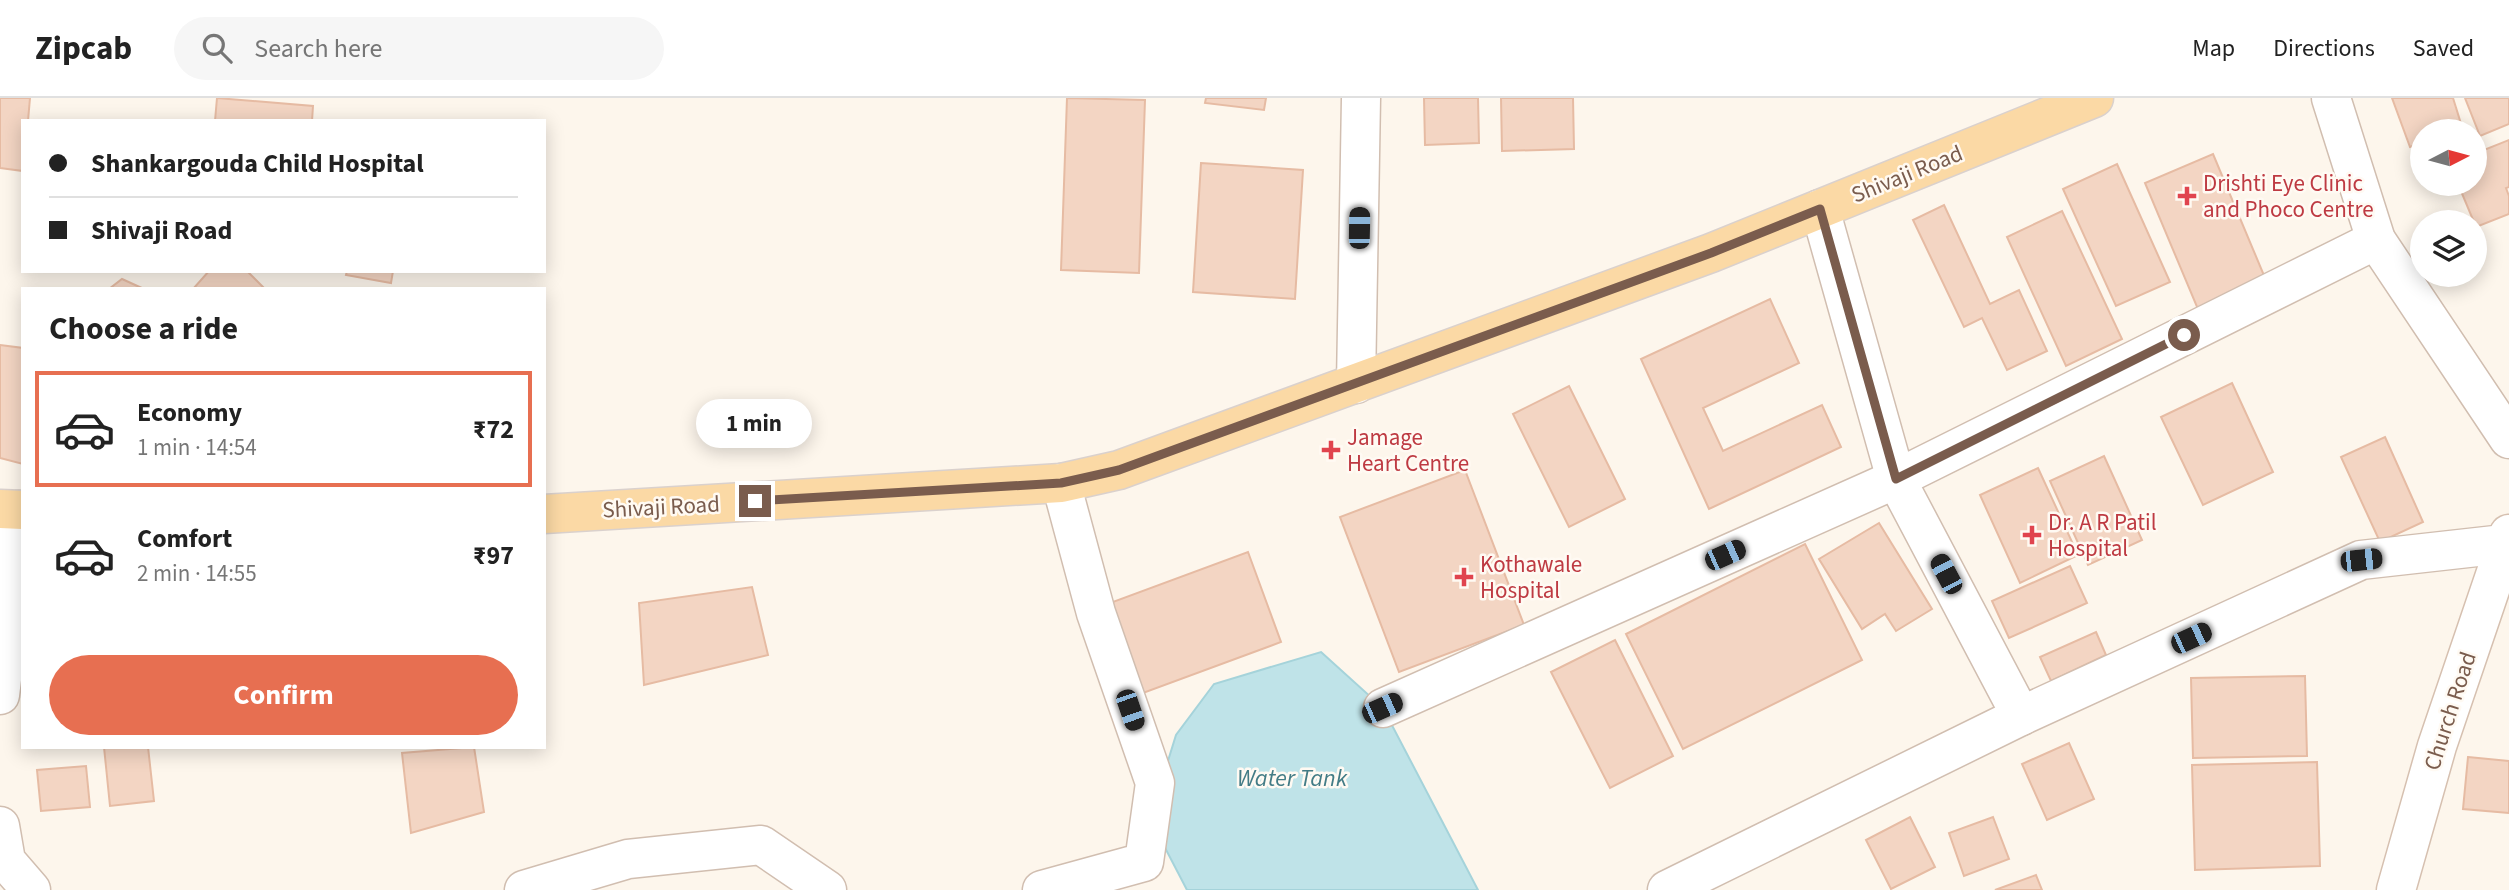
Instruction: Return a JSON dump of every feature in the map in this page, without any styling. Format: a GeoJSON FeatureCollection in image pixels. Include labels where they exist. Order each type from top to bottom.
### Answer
{"type":"FeatureCollection","features":[{"type":"Feature","properties":{"kind":"main road","name":"Shivaji Road"},"geometry":{"type":"LineString","coordinates":[[546,514],[1061,483],[1119,470],[1711,253],[2094,98]]}},
{"type":"Feature","properties":{"kind":"street"},"geometry":{"type":"LineString","coordinates":[[1356,384],[1361,98]]}},
{"type":"Feature","properties":{"kind":"street"},"geometry":{"type":"LineString","coordinates":[[2331,98],[2376,240],[2509,439]]}},
{"type":"Feature","properties":{"kind":"street"},"geometry":{"type":"LineString","coordinates":[[1820,209],[1896,479],[2021,716]]}},
{"type":"Feature","properties":{"kind":"street"},"geometry":{"type":"LineString","coordinates":[[1382,708],[1896,479],[2376,240]]}},
{"type":"Feature","properties":{"kind":"street"},"geometry":{"type":"LineString","coordinates":[[1041,890],[1144,862],[1155,783],[1096,613],[1061,483]]}},
{"type":"Feature","properties":{"kind":"street"},"geometry":{"type":"LineString","coordinates":[[0,695],[9,624],[13,510]]}},
{"type":"Feature","properties":{"kind":"street"},"geometry":{"type":"LineString","coordinates":[[1667,890],[2021,716],[2361,560],[2506,539]]}},
{"type":"Feature","properties":{"kind":"street","name":"Church Road"},"geometry":{"type":"LineString","coordinates":[[2396,890],[2437,746],[2506,539]]}},
{"type":"Feature","properties":{"kind":"street"},"geometry":{"type":"LineString","coordinates":[[0,826],[6,861],[32,890]]}},
{"type":"Feature","properties":{"kind":"street"},"geometry":{"type":"LineString","coordinates":[[524,890],[628,859],[761,845],[827,890]]}},
{"type":"Feature","properties":{"kind":"water","name":"Water Tank"},"geometry":{"type":"Polygon","coordinates":[[[1321,652],[1383,708],[1478,890],[1187,890],[1150,819],[1176,735],[1214,684],[1321,652]]]}},
{"type":"Feature","properties":{"kind":"building"},"geometry":{"type":"Polygon","coordinates":[[[0,98],[30,98],[28,119],[21,119],[21,171],[0,168],[0,98]]]}},
{"type":"Feature","properties":{"kind":"building"},"geometry":{"type":"Polygon","coordinates":[[[217,98],[313,106],[312,119],[215,119],[217,98]]]}},
{"type":"Feature","properties":{"kind":"building"},"geometry":{"type":"Polygon","coordinates":[[[1067,98],[1145,100],[1139,273],[1061,270],[1067,98]]]}},
{"type":"Feature","properties":{"kind":"building"},"geometry":{"type":"Polygon","coordinates":[[[1206,98],[1266,98],[1264,110],[1205,103],[1206,98]]]}},
{"type":"Feature","properties":{"kind":"building"},"geometry":{"type":"Polygon","coordinates":[[[1424,98],[1478,98],[1479,143],[1425,145],[1424,98]]]}},
{"type":"Feature","properties":{"kind":"building"},"geometry":{"type":"Polygon","coordinates":[[[1501,98],[1573,98],[1574,149],[1502,151],[1501,98]]]}},
{"type":"Feature","properties":{"kind":"building"},"geometry":{"type":"Polygon","coordinates":[[[2392,98],[2453,98],[2460,119],[2410,119],[2410,147],[2392,98]]]}},
{"type":"Feature","properties":{"kind":"building"},"geometry":{"type":"Polygon","coordinates":[[[2465,98],[2509,98],[2509,124],[2487,133],[2487,119],[2473,119],[2465,98]]]}},
{"type":"Feature","properties":{"kind":"building"},"geometry":{"type":"Polygon","coordinates":[[[2509,140],[2509,187],[2506,188],[2509,214],[2487,223],[2487,210],[2469,210],[2463,196],[2487,196],[2487,149],[2509,140]]]}},
{"type":"Feature","properties":{"kind":"building"},"geometry":{"type":"Polygon","coordinates":[[[2213,154],[2268,285],[2200,314],[2145,183],[2213,154]]]}},
{"type":"Feature","properties":{"kind":"building"},"geometry":{"type":"Polygon","coordinates":[[[1201,163],[1303,170],[1295,299],[1193,292],[1201,163]]]}},
{"type":"Feature","properties":{"kind":"building"},"geometry":{"type":"Polygon","coordinates":[[[2117,164],[2170,282],[2116,306],[2063,189],[2117,164]]]}},
{"type":"Feature","properties":{"kind":"building"},"geometry":{"type":"Polygon","coordinates":[[[1944,205],[1990,304],[2019,290],[2047,351],[2007,370],[1982,318],[1964,327],[1913,220],[1944,205]]]}},
{"type":"Feature","properties":{"kind":"building"},"geometry":{"type":"Polygon","coordinates":[[[2062,211],[2122,339],[2066,366],[2007,237],[2062,211]]]}},
{"type":"Feature","properties":{"kind":"building"},"geometry":{"type":"Polygon","coordinates":[[[207,273],[249,273],[263,287],[195,287],[207,273]]]}},
{"type":"Feature","properties":{"kind":"building"},"geometry":{"type":"Polygon","coordinates":[[[346,273],[393,273],[391,283],[346,273]]]}},
{"type":"Feature","properties":{"kind":"building"},"geometry":{"type":"Polygon","coordinates":[[[122,279],[140,287],[112,287],[122,279]]]}},
{"type":"Feature","properties":{"kind":"building"},"geometry":{"type":"Polygon","coordinates":[[[1770,299],[1799,363],[1703,408],[1723,451],[1822,405],[1841,447],[1709,509],[1641,359],[1770,299]]]}},
{"type":"Feature","properties":{"kind":"building"},"geometry":{"type":"Polygon","coordinates":[[[0,345],[21,348],[21,463],[0,458],[0,345]]]}},
{"type":"Feature","properties":{"kind":"building"},"geometry":{"type":"Polygon","coordinates":[[[2232,383],[2273,472],[2203,505],[2161,417],[2232,383]]]}},
{"type":"Feature","properties":{"kind":"building"},"geometry":{"type":"Polygon","coordinates":[[[1569,386],[1625,499],[1569,527],[1513,414],[1569,386]]]}},
{"type":"Feature","properties":{"kind":"building"},"geometry":{"type":"Polygon","coordinates":[[[2385,437],[2423,522],[2380,542],[2341,457],[2385,437]]]}},
{"type":"Feature","properties":{"kind":"building"},"geometry":{"type":"Polygon","coordinates":[[[2104,456],[2142,540],[2088,565],[2050,481],[2104,456]]]}},
{"type":"Feature","properties":{"kind":"building"},"geometry":{"type":"Polygon","coordinates":[[[2038,468],[2078,555],[2020,583],[1980,495],[2038,468]]]}},
{"type":"Feature","properties":{"kind":"building"},"geometry":{"type":"Polygon","coordinates":[[[1465,470],[1524,625],[1399,672],[1340,517],[1465,470]]]}},
{"type":"Feature","properties":{"kind":"building"},"geometry":{"type":"Polygon","coordinates":[[[1879,523],[1932,609],[1896,631],[1885,614],[1862,629],[1819,559],[1879,523]]]}},
{"type":"Feature","properties":{"kind":"building"},"geometry":{"type":"Polygon","coordinates":[[[1805,544],[1862,660],[1683,749],[1626,634],[1805,544]]]}},
{"type":"Feature","properties":{"kind":"building"},"geometry":{"type":"Polygon","coordinates":[[[1248,552],[1281,642],[1143,693],[1110,603],[1248,552]]]}},
{"type":"Feature","properties":{"kind":"building"},"geometry":{"type":"Polygon","coordinates":[[[2070,566],[2087,603],[2009,638],[1992,601],[2070,566]]]}},
{"type":"Feature","properties":{"kind":"building"},"geometry":{"type":"Polygon","coordinates":[[[752,587],[768,655],[644,685],[639,603],[752,587]]]}},
{"type":"Feature","properties":{"kind":"building"},"geometry":{"type":"Polygon","coordinates":[[[2096,632],[2106,655],[2051,681],[2040,657],[2096,632]]]}},
{"type":"Feature","properties":{"kind":"building"},"geometry":{"type":"Polygon","coordinates":[[[1615,640],[1673,756],[1610,788],[1551,672],[1615,640]]]}},
{"type":"Feature","properties":{"kind":"building"},"geometry":{"type":"Polygon","coordinates":[[[2305,676],[2307,756],[2193,758],[2191,678],[2305,676]]]}},
{"type":"Feature","properties":{"kind":"building"},"geometry":{"type":"Polygon","coordinates":[[[2069,743],[2094,799],[2047,820],[2022,764],[2069,743]]]}},
{"type":"Feature","properties":{"kind":"building"},"geometry":{"type":"Polygon","coordinates":[[[104,749],[148,749],[154,801],[110,806],[104,749]]]}},
{"type":"Feature","properties":{"kind":"building"},"geometry":{"type":"Polygon","coordinates":[[[474,749],[484,812],[411,833],[402,753],[474,749]]]}},
{"type":"Feature","properties":{"kind":"building"},"geometry":{"type":"Polygon","coordinates":[[[2468,757],[2509,761],[2509,813],[2463,809],[2468,757]]]}},
{"type":"Feature","properties":{"kind":"building"},"geometry":{"type":"Polygon","coordinates":[[[2317,762],[2320,866],[2195,870],[2192,765],[2317,762]]]}},
{"type":"Feature","properties":{"kind":"building"},"geometry":{"type":"Polygon","coordinates":[[[86,766],[90,807],[41,811],[37,770],[86,766]]]}},
{"type":"Feature","properties":{"kind":"building"},"geometry":{"type":"Polygon","coordinates":[[[1910,817],[1935,867],[1891,889],[1866,840],[1910,817]]]}},
{"type":"Feature","properties":{"kind":"building"},"geometry":{"type":"Polygon","coordinates":[[[1993,817],[2009,859],[1964,876],[1949,833],[1993,817]]]}},
{"type":"Feature","properties":{"kind":"building"},"geometry":{"type":"Polygon","coordinates":[[[2036,875],[2042,890],[1995,890],[2036,875]]]}},
{"type":"Feature","properties":{"kind":"place","name":"Drishti Eye Clinic and Phoco Centre"},"geometry":{"type":"Point","coordinates":[2187,196]}},
{"type":"Feature","properties":{"kind":"place","name":"Jamage Heart Centre"},"geometry":{"type":"Point","coordinates":[1331,450]}},
{"type":"Feature","properties":{"kind":"place","name":"Dr. A R Patil Hospital"},"geometry":{"type":"Point","coordinates":[2032,535]}},
{"type":"Feature","properties":{"kind":"place","name":"Kothawale Hospital"},"geometry":{"type":"Point","coordinates":[1464,577]}},
{"type":"Feature","properties":{"kind":"route"},"geometry":{"type":"LineString","coordinates":[[755,501],[1061,483],[1119,470],[1711,253],[1820,209],[1896,479],[2184,335]]}}]}
